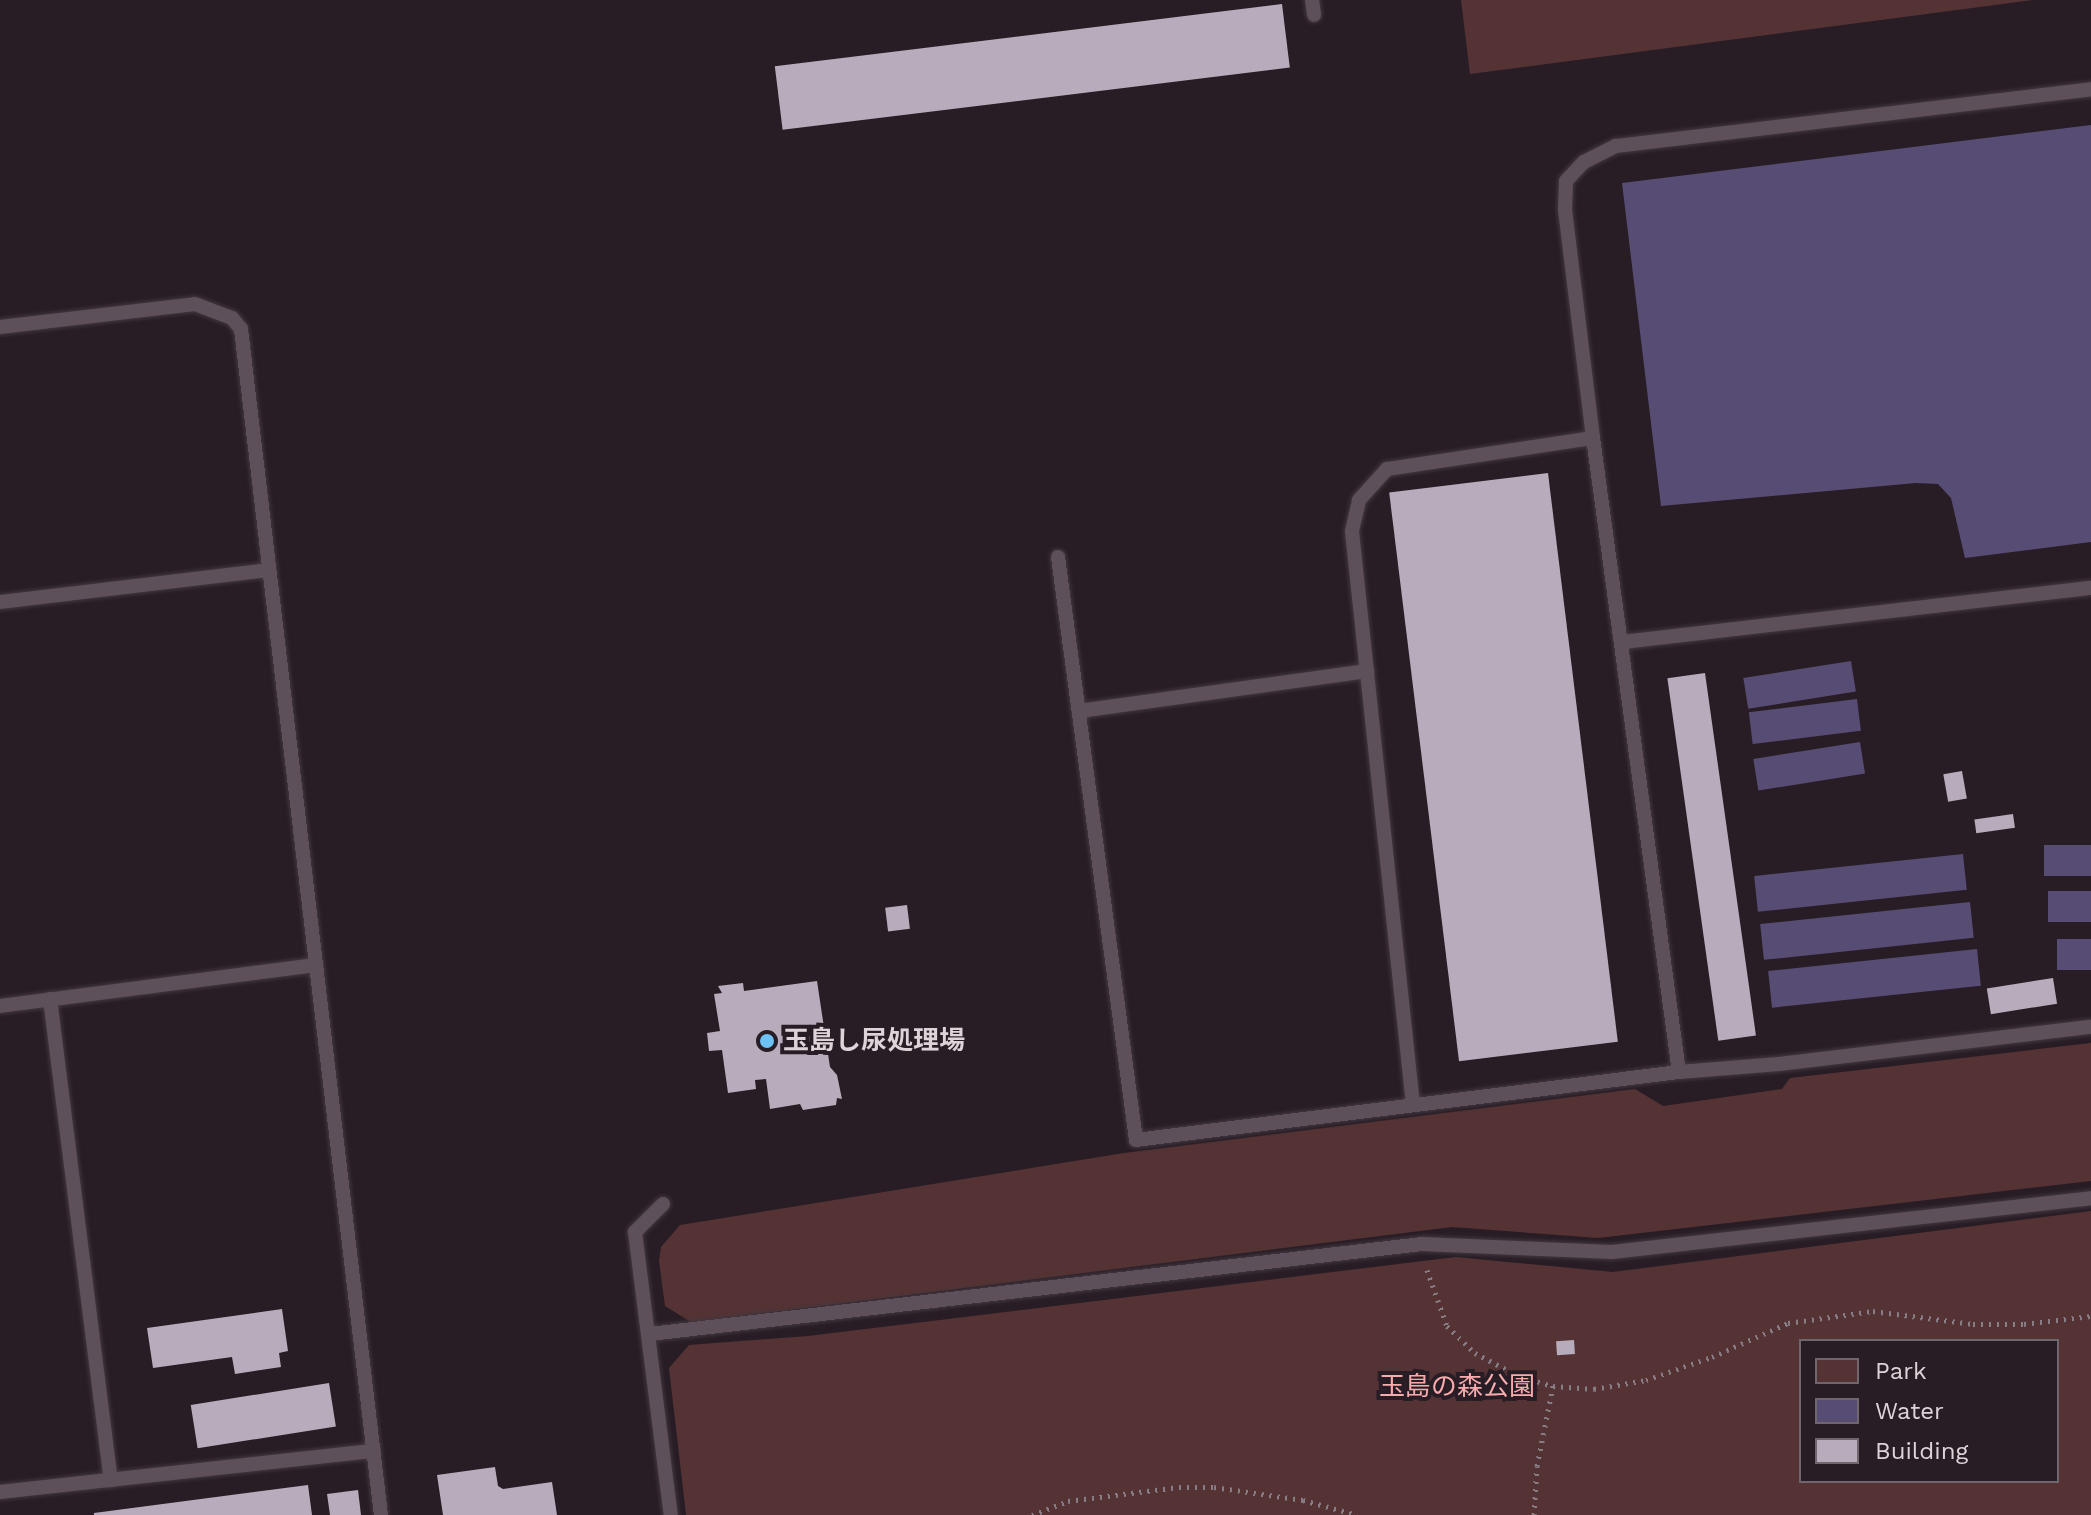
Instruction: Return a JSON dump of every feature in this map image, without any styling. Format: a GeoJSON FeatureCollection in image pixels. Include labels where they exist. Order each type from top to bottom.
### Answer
{"type":"FeatureCollection","features":[{"type":"Feature","properties":{"kind":"lane"},"geometry":{"type":"LineString","coordinates":[[1679,1072],[1593,438],[1565,210],[1566,181],[1584,162],[1616,146],[2091,89]]}},
{"type":"Feature","properties":{"kind":"lane"},"geometry":{"type":"LineString","coordinates":[[0,327],[195,304],[232,318],[241,329],[381,1515]]}},
{"type":"Feature","properties":{"kind":"lane"},"geometry":{"type":"LineString","coordinates":[[1413,1105],[1352,531],[1359,500],[1387,469],[1593,438]]}},
{"type":"Feature","properties":{"kind":"lane"},"geometry":{"type":"LineString","coordinates":[[1058,557],[1136,1140],[1679,1072],[1779,1064],[2091,1027]]}},
{"type":"Feature","properties":{"kind":"lane"},"geometry":{"type":"LineString","coordinates":[[0,602],[269,570]]}},
{"type":"Feature","properties":{"kind":"lane"},"geometry":{"type":"LineString","coordinates":[[1623,642],[2091,588]]}},
{"type":"Feature","properties":{"kind":"lane"},"geometry":{"type":"LineString","coordinates":[[1079,711],[1367,671]]}},
{"type":"Feature","properties":{"kind":"lane"},"geometry":{"type":"LineString","coordinates":[[0,1006],[316,965]]}},
{"type":"Feature","properties":{"kind":"lane"},"geometry":{"type":"LineString","coordinates":[[50,999],[111,1480]]}},
{"type":"Feature","properties":{"kind":"lane"},"geometry":{"type":"LineString","coordinates":[[650,1334],[1422,1244],[1612,1252],[2091,1198]]}},
{"type":"Feature","properties":{"kind":"lane"},"geometry":{"type":"LineString","coordinates":[[663,1204],[635,1232],[671,1515]]}},
{"type":"Feature","properties":{"kind":"lane"},"geometry":{"type":"LineString","coordinates":[[0,1492],[374,1451]]}},
{"type":"Feature","properties":{"kind":"path"},"geometry":{"type":"LineString","coordinates":[[1422,1244],[1433,1291],[1447,1326],[1475,1353],[1515,1374],[1553,1386],[1594,1389],[1646,1380],[1712,1357],[1788,1323],[1873,1311],[1973,1324],[2024,1324],[2091,1316]]}},
{"type":"Feature","properties":{"kind":"path"},"geometry":{"type":"LineString","coordinates":[[1534,1515],[1537,1466],[1553,1386]]}},
{"type":"Feature","properties":{"kind":"path"},"geometry":{"type":"LineString","coordinates":[[1032,1515],[1068,1501],[1202,1487],[1303,1500],[1357,1515]]}},
{"type":"Feature","properties":{"kind":"green space"},"geometry":{"type":"Polygon","coordinates":[[[1461,0],[2033,0],[1470,74],[1461,0]]]}},
{"type":"Feature","properties":{"kind":"green space"},"geometry":{"type":"Polygon","coordinates":[[[2091,1043],[2091,1181],[1598,1238],[1452,1227],[691,1322],[665,1306],[659,1261],[661,1247],[680,1225],[1124,1153],[1635,1089],[1663,1106],[1782,1089],[1790,1078],[2091,1043]]]}},
{"type":"Feature","properties":{"kind":"green space","name":"玉島の森公園"},"geometry":{"type":"Polygon","coordinates":[[[2091,1211],[2091,1515],[686,1515],[669,1368],[689,1345],[808,1336],[1456,1257],[1613,1272],[2091,1211]]]}},
{"type":"Feature","properties":{"kind":"water"},"geometry":{"type":"Polygon","coordinates":[[[2091,125],[2091,542],[1965,558],[1951,498],[1938,484],[1916,483],[1661,506],[1622,183],[2091,125]]]}},
{"type":"Feature","properties":{"kind":"water"},"geometry":{"type":"Polygon","coordinates":[[[1851,661],[1856,692],[1748,709],[1743,678],[1851,661]]]}},
{"type":"Feature","properties":{"kind":"water"},"geometry":{"type":"Polygon","coordinates":[[[1857,699],[1861,731],[1753,744],[1749,712],[1857,699]]]}},
{"type":"Feature","properties":{"kind":"water"},"geometry":{"type":"Polygon","coordinates":[[[1860,742],[1865,774],[1758,791],[1753,759],[1860,742]]]}},
{"type":"Feature","properties":{"kind":"water"},"geometry":{"type":"Polygon","coordinates":[[[2044,845],[2091,845],[2091,876],[2044,876],[2044,845]]]}},
{"type":"Feature","properties":{"kind":"water"},"geometry":{"type":"Polygon","coordinates":[[[1963,854],[1967,890],[1758,912],[1754,876],[1963,854]]]}},
{"type":"Feature","properties":{"kind":"water"},"geometry":{"type":"Polygon","coordinates":[[[2048,891],[2091,891],[2091,922],[2048,922],[2048,891]]]}},
{"type":"Feature","properties":{"kind":"water"},"geometry":{"type":"Polygon","coordinates":[[[1970,902],[1974,938],[1764,960],[1760,924],[1970,902]]]}},
{"type":"Feature","properties":{"kind":"water"},"geometry":{"type":"Polygon","coordinates":[[[2057,939],[2091,939],[2091,970],[2057,970],[2057,939]]]}},
{"type":"Feature","properties":{"kind":"water"},"geometry":{"type":"Polygon","coordinates":[[[1977,949],[1981,986],[1772,1008],[1768,971],[1977,949]]]}},
{"type":"Feature","properties":{"kind":"building"},"geometry":{"type":"Polygon","coordinates":[[[1282,4],[1290,68],[783,130],[775,66],[1282,4]]]}},
{"type":"Feature","properties":{"kind":"building"},"geometry":{"type":"Polygon","coordinates":[[[1548,473],[1618,1042],[1459,1061],[1389,492],[1548,473]]]}},
{"type":"Feature","properties":{"kind":"building"},"geometry":{"type":"Polygon","coordinates":[[[1705,673],[1756,1035],[1718,1041],[1667,678],[1705,673]]]}},
{"type":"Feature","properties":{"kind":"building"},"geometry":{"type":"Polygon","coordinates":[[[1962,771],[1967,799],[1948,802],[1943,774],[1962,771]]]}},
{"type":"Feature","properties":{"kind":"building"},"geometry":{"type":"Polygon","coordinates":[[[2013,814],[2015,828],[1976,833],[1974,819],[2013,814]]]}},
{"type":"Feature","properties":{"kind":"building"},"geometry":{"type":"Polygon","coordinates":[[[907,905],[910,929],[888,932],[885,908],[907,905]]]}},
{"type":"Feature","properties":{"kind":"building"},"geometry":{"type":"Polygon","coordinates":[[[2053,978],[2057,1004],[1991,1014],[1987,988],[2053,978]]]}},
{"type":"Feature","properties":{"kind":"building","name":"玉島し尿処理場"},"geometry":{"type":"Polygon","coordinates":[[[817,981],[830,1067],[837,1075],[842,1099],[837,1098],[836,1105],[803,1110],[800,1104],[770,1109],[766,1079],[755,1080],[756,1089],[728,1093],[722,1050],[709,1051],[707,1033],[720,1031],[714,994],[722,993],[718,986],[743,983],[744,991],[817,981]]]}},
{"type":"Feature","properties":{"kind":"building"},"geometry":{"type":"Polygon","coordinates":[[[282,1309],[288,1351],[279,1353],[281,1367],[235,1374],[232,1357],[153,1368],[147,1328],[282,1309]]]}},
{"type":"Feature","properties":{"kind":"building"},"geometry":{"type":"Polygon","coordinates":[[[1574,1340],[1575,1354],[1557,1355],[1556,1341],[1574,1340]]]}},
{"type":"Feature","properties":{"kind":"building"},"geometry":{"type":"Polygon","coordinates":[[[329,1383],[336,1426],[198,1448],[191,1405],[329,1383]]]}},
{"type":"Feature","properties":{"kind":"building"},"geometry":{"type":"Polygon","coordinates":[[[495,1467],[498,1486],[503,1489],[552,1482],[557,1515],[443,1515],[437,1475],[495,1467]]]}},
{"type":"Feature","properties":{"kind":"building"},"geometry":{"type":"Polygon","coordinates":[[[308,1485],[312,1515],[94,1515],[94,1513],[308,1485]]]}},
{"type":"Feature","properties":{"kind":"building"},"geometry":{"type":"Polygon","coordinates":[[[358,1490],[361,1515],[330,1515],[327,1494],[358,1490]]]}},
{"type":"Feature","properties":{"kind":"place","name":"玉島し尿処理場"},"geometry":{"type":"Point","coordinates":[767,1041]}}]}
